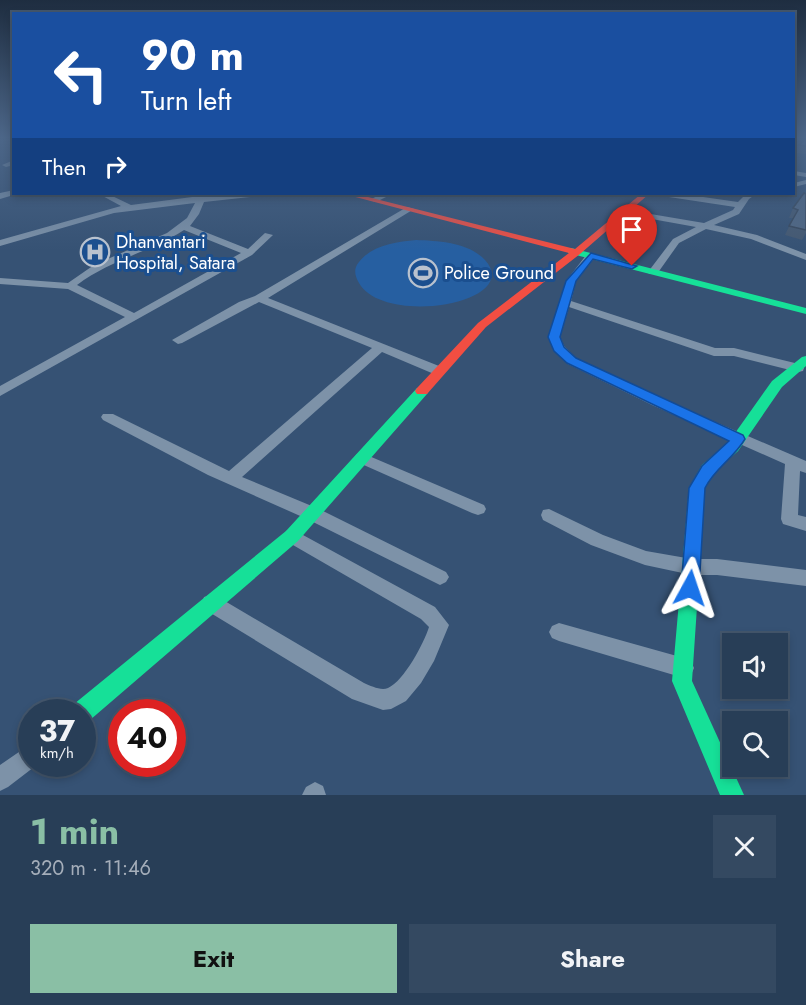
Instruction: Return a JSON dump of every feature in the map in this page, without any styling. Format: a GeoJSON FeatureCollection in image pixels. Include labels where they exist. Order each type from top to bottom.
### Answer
{"type":"FeatureCollection","features":[{"type":"Feature","properties":{"kind":"street"},"geometry":{"type":"LineString","coordinates":[[105,195],[130,208]]}},
{"type":"Feature","properties":{"kind":"street"},"geometry":{"type":"LineString","coordinates":[[0,243],[113,210],[240,195]]}},
{"type":"Feature","properties":{"kind":"street"},"geometry":{"type":"LineString","coordinates":[[352,195],[806,311]]}},
{"type":"Feature","properties":{"kind":"street"},"geometry":{"type":"LineString","coordinates":[[374,200],[385,195]]}},
{"type":"Feature","properties":{"kind":"street"},"geometry":{"type":"LineString","coordinates":[[96,700],[292,536],[482,325],[584,254],[624,211],[644,195]]}},
{"type":"Feature","properties":{"kind":"street"},"geometry":{"type":"LineString","coordinates":[[675,195],[740,205]]}},
{"type":"Feature","properties":{"kind":"street"},"geometry":{"type":"LineString","coordinates":[[652,272],[676,241],[704,225],[736,212],[749,195]]}},
{"type":"Feature","properties":{"kind":"street"},"geometry":{"type":"LineString","coordinates":[[70,286],[95,268],[183,226],[198,210],[200,199]]}},
{"type":"Feature","properties":{"kind":"street"},"geometry":{"type":"LineString","coordinates":[[178,340],[243,303],[259,298],[410,209]]}},
{"type":"Feature","properties":{"kind":"street"},"geometry":{"type":"LineString","coordinates":[[624,211],[704,225],[754,237],[806,257]]}},
{"type":"Feature","properties":{"kind":"street"},"geometry":{"type":"LineString","coordinates":[[183,226],[249,253]]}},
{"type":"Feature","properties":{"kind":"street"},"geometry":{"type":"LineString","coordinates":[[0,392],[249,253],[268,235]]}},
{"type":"Feature","properties":{"kind":"street"},"geometry":{"type":"LineString","coordinates":[[584,254],[571,281],[554,337],[559,348],[572,361],[799,465],[789,519],[806,524]]}},
{"type":"Feature","properties":{"kind":"street"},"geometry":{"type":"LineString","coordinates":[[0,281],[70,286],[134,317]]}},
{"type":"Feature","properties":{"kind":"street"},"geometry":{"type":"LineString","coordinates":[[259,298],[439,371]]}},
{"type":"Feature","properties":{"kind":"street"},"geometry":{"type":"LineString","coordinates":[[564,302],[714,352],[734,352],[802,364]]}},
{"type":"Feature","properties":{"kind":"street"},"geometry":{"type":"LineString","coordinates":[[230,479],[380,347]]}},
{"type":"Feature","properties":{"kind":"street"},"geometry":{"type":"LineString","coordinates":[[732,795],[682,681],[697,488],[707,470],[733,447],[777,384],[802,364]]}},
{"type":"Feature","properties":{"kind":"street"},"geometry":{"type":"LineString","coordinates":[[108,417],[230,479],[313,513],[440,577]]}},
{"type":"Feature","properties":{"kind":"street"},"geometry":{"type":"LineString","coordinates":[[362,458],[478,509]]}},
{"type":"Feature","properties":{"kind":"street"},"geometry":{"type":"LineString","coordinates":[[549,515],[597,540],[645,558],[692,567],[717,567],[806,578]]}},
{"type":"Feature","properties":{"kind":"street"},"geometry":{"type":"LineString","coordinates":[[211,603],[359,692],[378,699],[390,699],[406,687],[438,636],[440,625],[428,613],[292,536]]}},
{"type":"Feature","properties":{"kind":"street"},"geometry":{"type":"LineString","coordinates":[[559,632],[684,668]]}},
{"type":"Feature","properties":{"kind":"street"},"geometry":{"type":"LineString","coordinates":[[0,779],[18,765]]}},
{"type":"Feature","properties":{"kind":"shaded area","name":"Police Ground"},"geometry":{"type":"Polygon","coordinates":[[[416,240],[462,246],[478,254],[485,260],[492,275],[485,288],[469,298],[446,304],[420,306],[395,304],[373,296],[359,283],[355,270],[364,256],[385,245],[416,240]]]}},
{"type":"Feature","properties":{"kind":"building"},"geometry":{"type":"Polygon","coordinates":[[[804,193],[806,194],[806,230],[789,226],[798,210],[793,208],[804,193]]]}},
{"type":"Feature","properties":{"kind":"traffic: fast"},"geometry":{"type":"LineString","coordinates":[[571,251],[806,311]]}},
{"type":"Feature","properties":{"kind":"traffic: fast"},"geometry":{"type":"LineString","coordinates":[[732,795],[682,681],[697,488],[707,469],[733,447],[777,384],[806,360]]}},
{"type":"Feature","properties":{"kind":"traffic: fast"},"geometry":{"type":"LineString","coordinates":[[96,700],[292,536],[422,391]]}},
{"type":"Feature","properties":{"kind":"traffic: jam"},"geometry":{"type":"LineString","coordinates":[[352,195],[571,251]]}},
{"type":"Feature","properties":{"kind":"traffic: jam"},"geometry":{"type":"LineString","coordinates":[[422,391],[482,325],[577,252],[644,195]]}},
{"type":"Feature","properties":{"kind":"place","name":"Dhanvantari Hospital, Satara"},"geometry":{"type":"Point","coordinates":[95,252]}},
{"type":"Feature","properties":{"kind":"place","name":"Police Ground"},"geometry":{"type":"Point","coordinates":[423,273]}},
{"type":"Feature","properties":{"kind":"route"},"geometry":{"type":"LineString","coordinates":[[632,266],[591,256],[571,281],[554,337],[559,348],[572,361],[738,439],[733,447],[707,470],[697,488],[690,588]]}}]}
